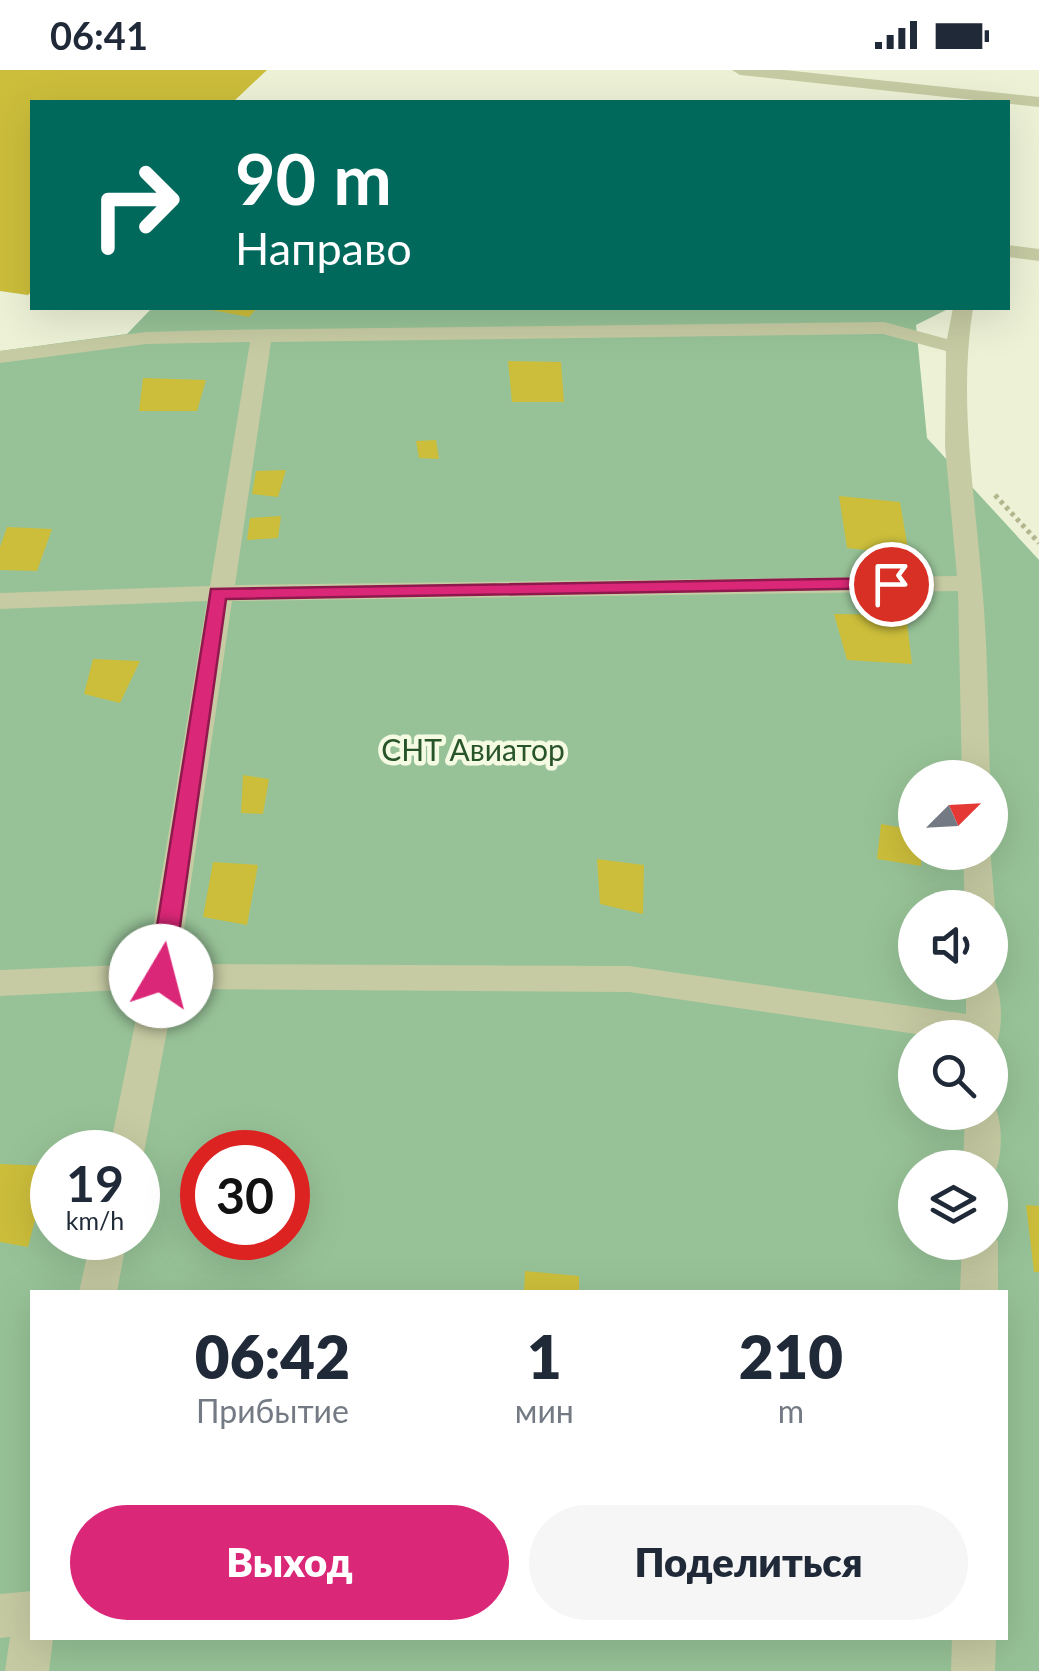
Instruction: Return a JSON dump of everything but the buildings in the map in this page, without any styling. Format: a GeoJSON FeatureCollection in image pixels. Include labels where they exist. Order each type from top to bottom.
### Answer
{"type":"FeatureCollection","features":[{"type":"Feature","properties":{"kind":"street"},"geometry":{"type":"LineString","coordinates":[[740,70],[1039,102]]}},
{"type":"Feature","properties":{"kind":"street"},"geometry":{"type":"LineString","coordinates":[[1010,251],[1039,255]]}},
{"type":"Feature","properties":{"kind":"street"},"geometry":{"type":"LineString","coordinates":[[963,310],[954,347],[953,450],[970,583],[975,760]]}},
{"type":"Feature","properties":{"kind":"street"},"geometry":{"type":"LineString","coordinates":[[0,357],[146,338],[884,328],[954,347]]}},
{"type":"Feature","properties":{"kind":"street"},"geometry":{"type":"LineString","coordinates":[[130,1130],[161,976],[261,338]]}},
{"type":"Feature","properties":{"kind":"street"},"geometry":{"type":"LineString","coordinates":[[0,601],[218,593],[970,583]]}},
{"type":"Feature","properties":{"kind":"street"},"geometry":{"type":"LineString","coordinates":[[0,983],[161,976],[630,979],[898,1021]]}},
{"type":"Feature","properties":{"kind":"street"},"geometry":{"type":"LineString","coordinates":[[98,1290],[105,1260]]}},
{"type":"Feature","properties":{"kind":"street"},"geometry":{"type":"LineString","coordinates":[[979,1290],[980,1260]]}},
{"type":"Feature","properties":{"kind":"street"},"geometry":{"type":"LineString","coordinates":[[0,1616],[30,1613]]}},
{"type":"Feature","properties":{"kind":"street"},"geometry":{"type":"LineString","coordinates":[[27,1671],[31,1640]]}},
{"type":"Feature","properties":{"kind":"street"},"geometry":{"type":"LineString","coordinates":[[973,1671],[974,1640]]}},
{"type":"Feature","properties":{"kind":"green space","name":"СНТ Авиатор"},"geometry":{"type":"Polygon","coordinates":[[[150,310],[946,310],[916,325],[927,438],[1039,560],[1039,1671],[0,1671],[0,351],[127,334],[150,310]]]}},
{"type":"Feature","properties":{"kind":"route"},"geometry":{"type":"LineString","coordinates":[[161,976],[218,593],[891,584]]}}]}
